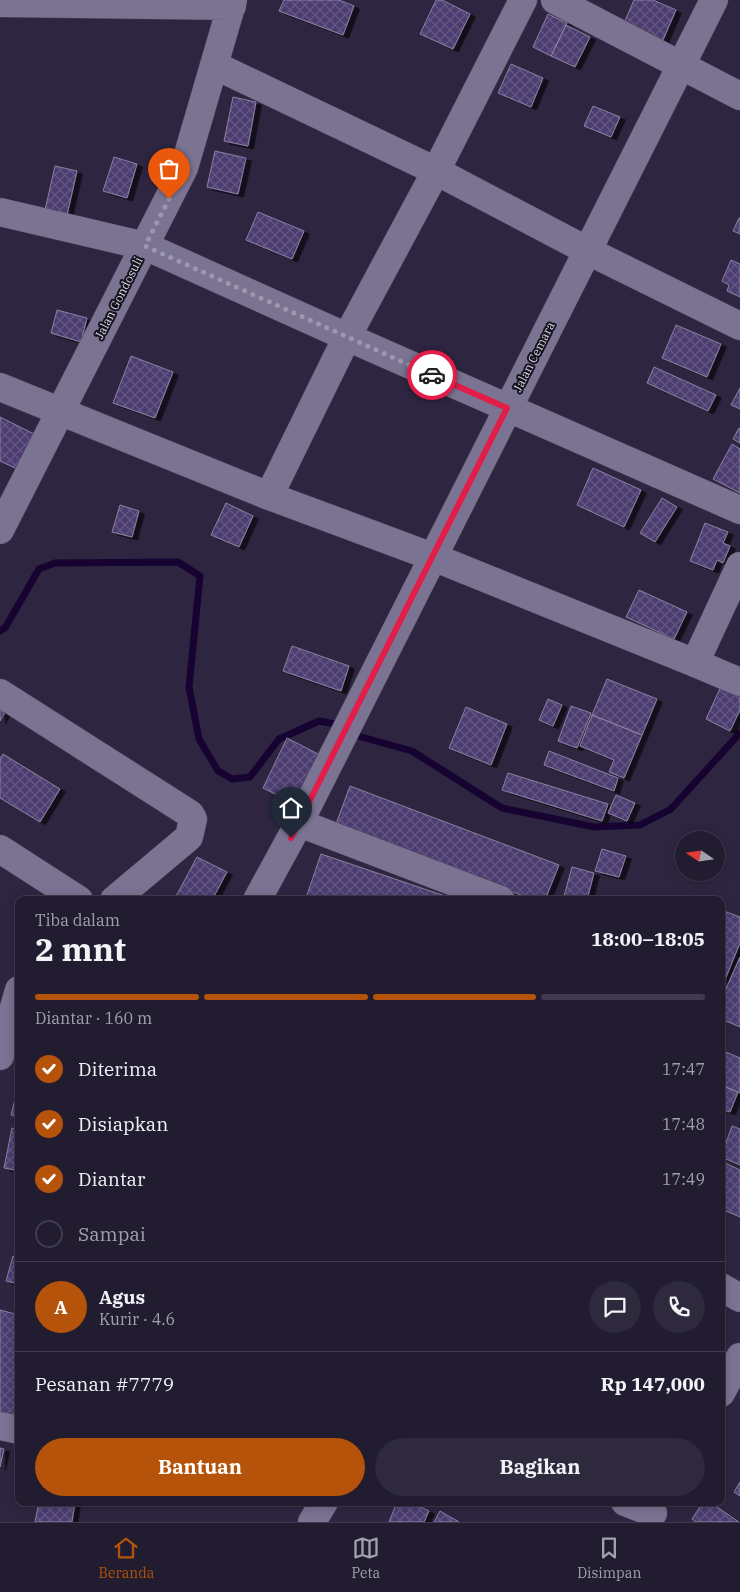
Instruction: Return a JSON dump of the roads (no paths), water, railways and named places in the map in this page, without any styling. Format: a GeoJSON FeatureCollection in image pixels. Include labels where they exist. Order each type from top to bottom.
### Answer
{"type":"FeatureCollection","features":[{"type":"Feature","properties":{"kind":"street"},"geometry":{"type":"LineString","coordinates":[[269,496],[347,337],[436,171],[523,0]]}},
{"type":"Feature","properties":{"kind":"street"},"geometry":{"type":"LineString","coordinates":[[555,0],[740,96]]}},
{"type":"Feature","properties":{"kind":"street","name":"Jalan Cemara"},"geometry":{"type":"LineString","coordinates":[[259,896],[299,823],[714,0]]}},
{"type":"Feature","properties":{"kind":"street"},"geometry":{"type":"LineString","coordinates":[[0,3],[232,3]]}},
{"type":"Feature","properties":{"kind":"street","name":"Jalan Gondosuli"},"geometry":{"type":"LineString","coordinates":[[0,530],[184,168],[232,3]]}},
{"type":"Feature","properties":{"kind":"street"},"geometry":{"type":"LineString","coordinates":[[214,65],[436,171],[588,251],[740,326]]}},
{"type":"Feature","properties":{"kind":"street"},"geometry":{"type":"LineString","coordinates":[[0,212],[145,246],[740,510]]}},
{"type":"Feature","properties":{"kind":"street"},"geometry":{"type":"LineString","coordinates":[[0,387],[269,496],[433,557],[740,682]]}},
{"type":"Feature","properties":{"kind":"street"},"geometry":{"type":"LineString","coordinates":[[695,663],[740,566]]}},
{"type":"Feature","properties":{"kind":"street"},"geometry":{"type":"LineString","coordinates":[[0,692],[190,814],[193,819],[189,837],[119,896]]}},
{"type":"Feature","properties":{"kind":"street"},"geometry":{"type":"LineString","coordinates":[[299,823],[491,896]]}},
{"type":"Feature","properties":{"kind":"street"},"geometry":{"type":"LineString","coordinates":[[0,849],[47,891],[65,896]]}},
{"type":"Feature","properties":{"kind":"street"},"geometry":{"type":"LineString","coordinates":[[0,1056],[15,1004]]}},
{"type":"Feature","properties":{"kind":"street"},"geometry":{"type":"LineString","coordinates":[[725,1289],[740,1298]]}},
{"type":"Feature","properties":{"kind":"street"},"geometry":{"type":"LineString","coordinates":[[725,1385],[740,1357]]}},
{"type":"Feature","properties":{"kind":"street"},"geometry":{"type":"LineString","coordinates":[[0,1426],[15,1429]]}},
{"type":"Feature","properties":{"kind":"street"},"geometry":{"type":"LineString","coordinates":[[312,1522],[322,1506]]}},
{"type":"Feature","properties":{"kind":"street"},"geometry":{"type":"LineString","coordinates":[[635,1506],[653,1513]]}},
{"type":"Feature","properties":{"kind":"waterway"},"geometry":{"type":"LineString","coordinates":[[0,631],[5,628],[39,569],[55,563],[178,562],[200,576],[189,687],[199,739],[218,771],[232,779],[250,777],[279,739],[319,721],[341,725]]}},
{"type":"Feature","properties":{"kind":"waterway"},"geometry":{"type":"LineString","coordinates":[[350,731],[358,736],[412,751],[502,808],[594,827],[640,825],[671,809],[740,733]]}}]}
